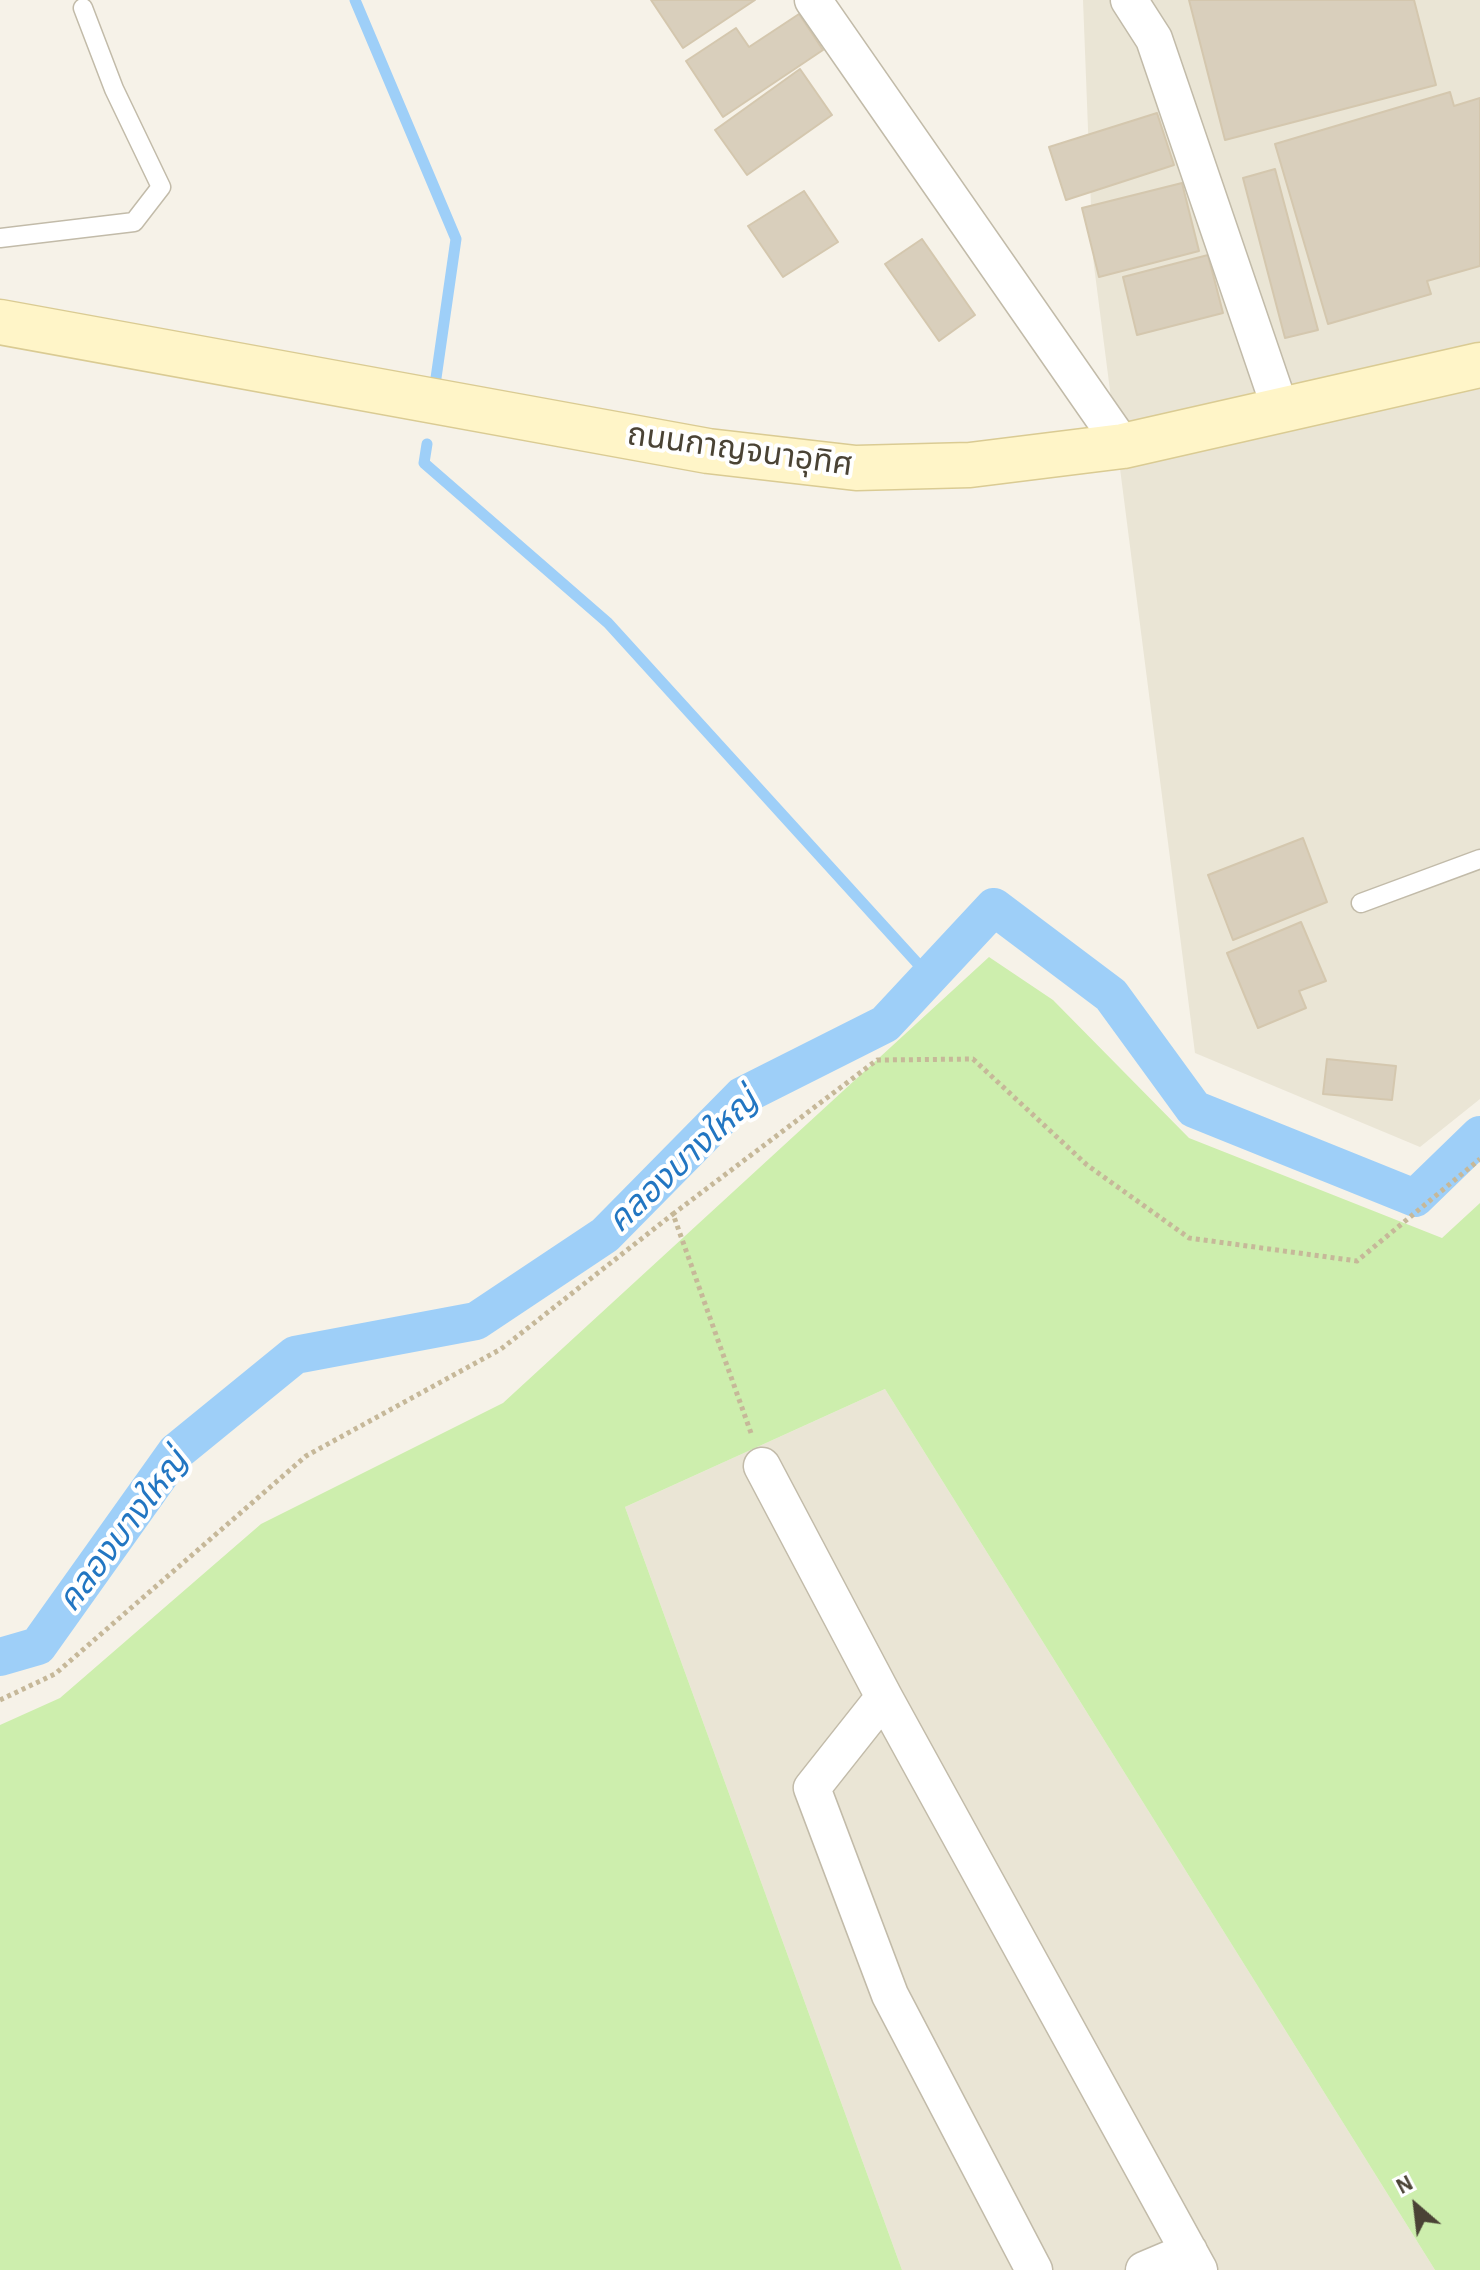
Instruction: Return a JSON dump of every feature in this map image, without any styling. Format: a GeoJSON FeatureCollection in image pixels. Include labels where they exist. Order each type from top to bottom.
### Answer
{"type":"FeatureCollection","features":[{"type":"Feature","properties":{"kind":"street"},"geometry":{"type":"LineString","coordinates":[[813,0],[1123,446]]}},
{"type":"Feature","properties":{"kind":"street"},"geometry":{"type":"LineString","coordinates":[[1129,0],[1154,39],[1281,411]]}},
{"type":"Feature","properties":{"kind":"street","name":"ถนนกาญจนาอุทิศ"},"geometry":{"type":"LineString","coordinates":[[0,322],[708,451],[841,466],[970,465],[1123,446],[1480,365]]}},
{"type":"Feature","properties":{"kind":"street"},"geometry":{"type":"LineString","coordinates":[[762,1466],[884,1697],[1194,2261],[1144,2270]]}},
{"type":"Feature","properties":{"kind":"street"},"geometry":{"type":"LineString","coordinates":[[884,1697],[812,1788],[890,1995],[1034,2270]]}},
{"type":"Feature","properties":{"kind":"lane"},"geometry":{"type":"LineString","coordinates":[[0,238],[134,222],[161,187],[114,89],[83,8]]}},
{"type":"Feature","properties":{"kind":"lane"},"geometry":{"type":"LineString","coordinates":[[1361,903],[1480,859]]}},
{"type":"Feature","properties":{"kind":"path"},"geometry":{"type":"LineString","coordinates":[[0,1700],[55,1674],[306,1456],[501,1349],[877,1060],[973,1059],[1087,1165],[1189,1238],[1357,1261],[1480,1159]]}},
{"type":"Feature","properties":{"kind":"path"},"geometry":{"type":"LineString","coordinates":[[673,1214],[762,1466]]}},
{"type":"Feature","properties":{"kind":"shaded area"},"geometry":{"type":"Polygon","coordinates":[[[1083,0],[1480,0],[1480,1099],[1420,1147],[1195,1053],[1093,258],[1083,0]]]}},
{"type":"Feature","properties":{"kind":"shaded area"},"geometry":{"type":"Polygon","coordinates":[[[885,1389],[1435,2270],[902,2270],[625,1507],[885,1389]]]}},
{"type":"Feature","properties":{"kind":"green space"},"geometry":{"type":"Polygon","coordinates":[[[989,957],[1053,1000],[1189,1138],[1442,1238],[1480,1203],[1480,2270],[1435,2270],[885,1389],[625,1507],[902,2270],[0,2270],[0,1725],[60,1698],[261,1524],[503,1403],[989,957]]]}},
{"type":"Feature","properties":{"kind":"building"},"geometry":{"type":"Polygon","coordinates":[[[651,0],[755,0],[683,48],[651,0]]]}},
{"type":"Feature","properties":{"kind":"building"},"geometry":{"type":"Polygon","coordinates":[[[1189,0],[1414,0],[1436,85],[1225,140],[1189,0]]]}},
{"type":"Feature","properties":{"kind":"building"},"geometry":{"type":"Polygon","coordinates":[[[799,14],[823,50],[723,117],[686,61],[736,28],[749,47],[799,14]]]}},
{"type":"Feature","properties":{"kind":"building"},"geometry":{"type":"Polygon","coordinates":[[[800,69],[832,115],[747,175],[715,130],[800,69]]]}},
{"type":"Feature","properties":{"kind":"building"},"geometry":{"type":"Polygon","coordinates":[[[1450,92],[1454,106],[1480,98],[1480,266],[1427,281],[1431,294],[1328,324],[1275,144],[1450,92]]]}},
{"type":"Feature","properties":{"kind":"building"},"geometry":{"type":"Polygon","coordinates":[[[1157,113],[1174,165],[1066,200],[1049,147],[1157,113]]]}},
{"type":"Feature","properties":{"kind":"building"},"geometry":{"type":"Polygon","coordinates":[[[1275,169],[1318,330],[1285,338],[1243,178],[1275,169]]]}},
{"type":"Feature","properties":{"kind":"building"},"geometry":{"type":"Polygon","coordinates":[[[1182,183],[1199,251],[1099,277],[1082,208],[1182,183]]]}},
{"type":"Feature","properties":{"kind":"building"},"geometry":{"type":"Polygon","coordinates":[[[804,191],[838,242],[783,277],[748,226],[804,191]]]}},
{"type":"Feature","properties":{"kind":"building"},"geometry":{"type":"Polygon","coordinates":[[[922,239],[975,315],[939,341],[885,264],[922,239]]]}},
{"type":"Feature","properties":{"kind":"building"},"geometry":{"type":"Polygon","coordinates":[[[1208,255],[1223,313],[1137,335],[1123,277],[1208,255]]]}},
{"type":"Feature","properties":{"kind":"building"},"geometry":{"type":"Polygon","coordinates":[[[1303,838],[1327,902],[1233,940],[1208,875],[1303,838]]]}},
{"type":"Feature","properties":{"kind":"building"},"geometry":{"type":"Polygon","coordinates":[[[1301,922],[1326,981],[1299,991],[1306,1008],[1258,1028],[1227,953],[1301,922]]]}},
{"type":"Feature","properties":{"kind":"building"},"geometry":{"type":"Polygon","coordinates":[[[1327,1059],[1396,1066],[1392,1100],[1323,1094],[1327,1059]]]}},
{"type":"Feature","properties":{"kind":"waterway"},"geometry":{"type":"LineString","coordinates":[[355,0],[456,239],[436,378]]}},
{"type":"Feature","properties":{"kind":"waterway"},"geometry":{"type":"LineString","coordinates":[[427,444],[424,463],[608,623],[929,976]]}},
{"type":"Feature","properties":{"kind":"waterway","name":"คลองบางใหญ่"},"geometry":{"type":"LineString","coordinates":[[0,1657],[38,1646],[176,1452],[295,1355],[476,1321],[605,1235],[742,1096],[885,1024],[994,907],[1111,995],[1194,1109],[1415,1198],[1480,1135]]}}]}
